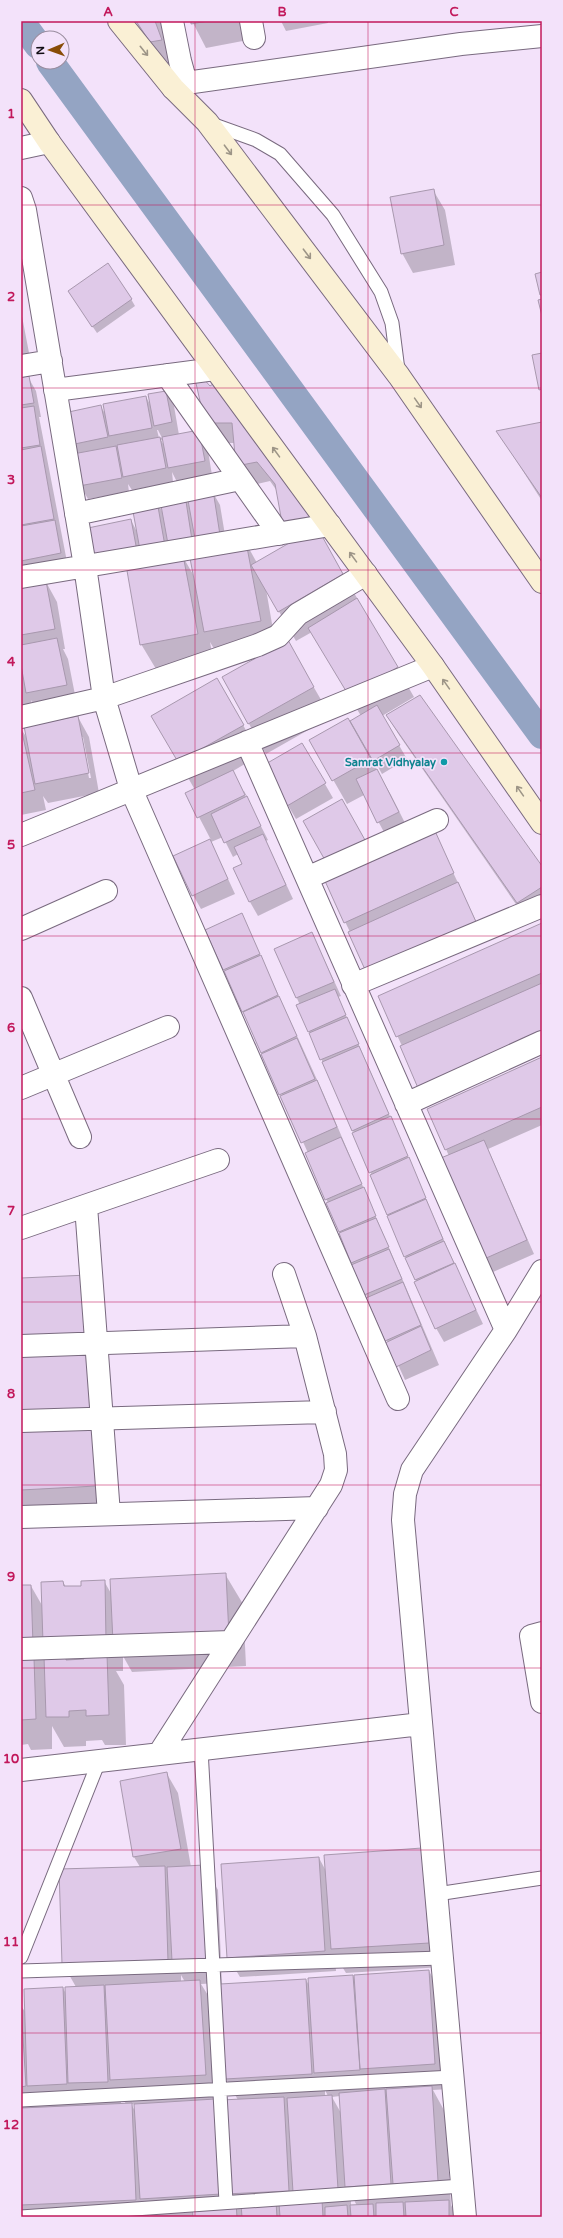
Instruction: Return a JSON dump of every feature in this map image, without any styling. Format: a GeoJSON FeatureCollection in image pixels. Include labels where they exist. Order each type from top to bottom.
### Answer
{"type":"FeatureCollection","features":[{"type":"Feature","properties":{"kind":"main road"},"geometry":{"type":"LineString","coordinates":[[120,21],[179,85],[399,376],[542,582]]}},
{"type":"Feature","properties":{"kind":"main road"},"geometry":{"type":"LineString","coordinates":[[21,100],[49,142],[433,666],[542,823]]}},
{"type":"Feature","properties":{"kind":"street"},"geometry":{"type":"LineString","coordinates":[[172,21],[180,61],[179,85],[461,44],[542,36]]}},
{"type":"Feature","properties":{"kind":"street"},"geometry":{"type":"LineString","coordinates":[[21,148],[49,142]]}},
{"type":"Feature","properties":{"kind":"street"},"geometry":{"type":"LineString","coordinates":[[21,198],[25,210],[85,566],[104,698],[131,789],[398,1399]]}},
{"type":"Feature","properties":{"kind":"street"},"geometry":{"type":"LineString","coordinates":[[21,366],[51,362]]}},
{"type":"Feature","properties":{"kind":"street"},"geometry":{"type":"LineString","coordinates":[[55,390],[215,369]]}},
{"type":"Feature","properties":{"kind":"street"},"geometry":{"type":"LineString","coordinates":[[167,375],[279,534]]}},
{"type":"Feature","properties":{"kind":"street"},"geometry":{"type":"LineString","coordinates":[[76,514],[240,478]]}},
{"type":"Feature","properties":{"kind":"street"},"geometry":{"type":"LineString","coordinates":[[21,577],[330,525]]}},
{"type":"Feature","properties":{"kind":"street"},"geometry":{"type":"LineString","coordinates":[[21,717],[104,698],[258,645],[278,636],[298,614],[366,574]]}},
{"type":"Feature","properties":{"kind":"street"},"geometry":{"type":"LineString","coordinates":[[21,835],[433,666]]}},
{"type":"Feature","properties":{"kind":"street"},"geometry":{"type":"LineString","coordinates":[[247,742],[506,1330]]}},
{"type":"Feature","properties":{"kind":"street"},"geometry":{"type":"LineString","coordinates":[[307,878],[437,820]]}},
{"type":"Feature","properties":{"kind":"street"},"geometry":{"type":"LineString","coordinates":[[21,929],[106,891]]}},
{"type":"Feature","properties":{"kind":"street"},"geometry":{"type":"LineString","coordinates":[[353,985],[542,906]]}},
{"type":"Feature","properties":{"kind":"street"},"geometry":{"type":"LineString","coordinates":[[23,1006],[80,1137]]}},
{"type":"Feature","properties":{"kind":"street"},"geometry":{"type":"LineString","coordinates":[[21,1088],[168,1027]]}},
{"type":"Feature","properties":{"kind":"street"},"geometry":{"type":"LineString","coordinates":[[406,1104],[542,1042]]}},
{"type":"Feature","properties":{"kind":"street"},"geometry":{"type":"LineString","coordinates":[[21,1228],[218,1160]]}},
{"type":"Feature","properties":{"kind":"street"},"geometry":{"type":"LineString","coordinates":[[86,1206],[109,1514]]}},
{"type":"Feature","properties":{"kind":"street"},"geometry":{"type":"LineString","coordinates":[[465,2217],[403,1520],[405,1494],[412,1470],[506,1330],[542,1271]]}},
{"type":"Feature","properties":{"kind":"street"},"geometry":{"type":"LineString","coordinates":[[159,1754],[317,1508],[331,1485],[336,1470],[325,1412],[305,1336],[284,1274]]}},
{"type":"Feature","properties":{"kind":"street"},"geometry":{"type":"LineString","coordinates":[[21,1346],[305,1336]]}},
{"type":"Feature","properties":{"kind":"street"},"geometry":{"type":"LineString","coordinates":[[21,1422],[325,1412]]}},
{"type":"Feature","properties":{"kind":"street"},"geometry":{"type":"LineString","coordinates":[[21,1517],[317,1508]]}},
{"type":"Feature","properties":{"kind":"street"},"geometry":{"type":"LineString","coordinates":[[542,1633],[531,1636],[542,1702]]}},
{"type":"Feature","properties":{"kind":"street"},"geometry":{"type":"LineString","coordinates":[[21,1650],[231,1642]]}},
{"type":"Feature","properties":{"kind":"street"},"geometry":{"type":"LineString","coordinates":[[21,1770],[422,1724]]}},
{"type":"Feature","properties":{"kind":"lane"},"geometry":{"type":"LineString","coordinates":[[207,122],[256,140],[280,154],[333,215],[381,292],[392,323],[399,376]]}},
{"type":"Feature","properties":{"kind":"lane"},"geometry":{"type":"LineString","coordinates":[[201,1749],[226,2202]]}},
{"type":"Feature","properties":{"kind":"lane"},"geometry":{"type":"LineString","coordinates":[[21,1958],[99,1761]]}},
{"type":"Feature","properties":{"kind":"lane"},"geometry":{"type":"LineString","coordinates":[[436,1894],[542,1878]]}},
{"type":"Feature","properties":{"kind":"lane"},"geometry":{"type":"LineString","coordinates":[[21,1971],[442,1958]]}},
{"type":"Feature","properties":{"kind":"lane"},"geometry":{"type":"LineString","coordinates":[[21,2100],[452,2077]]}},
{"type":"Feature","properties":{"kind":"lane"},"geometry":{"type":"LineString","coordinates":[[21,2216],[462,2186]]}},
{"type":"Feature","properties":{"kind":"building"},"geometry":{"type":"Polygon","coordinates":[[[136,21],[155,21],[162,40],[150,42],[136,21]]]}},
{"type":"Feature","properties":{"kind":"building"},"geometry":{"type":"Polygon","coordinates":[[[191,21],[208,21],[191,24],[191,21]]]}},
{"type":"Feature","properties":{"kind":"building"},"geometry":{"type":"Polygon","coordinates":[[[434,189],[444,245],[401,254],[390,197],[434,189]]]}},
{"type":"Feature","properties":{"kind":"building"},"geometry":{"type":"Polygon","coordinates":[[[108,263],[132,299],[92,327],[68,291],[108,263]]]}},
{"type":"Feature","properties":{"kind":"building"},"geometry":{"type":"Polygon","coordinates":[[[542,272],[542,295],[540,295],[535,274],[542,272]]]}},
{"type":"Feature","properties":{"kind":"building"},"geometry":{"type":"Polygon","coordinates":[[[542,299],[542,316],[538,300],[542,299]]]}},
{"type":"Feature","properties":{"kind":"building"},"geometry":{"type":"Polygon","coordinates":[[[542,353],[542,389],[539,390],[532,355],[542,353]]]}},
{"type":"Feature","properties":{"kind":"building"},"geometry":{"type":"Polygon","coordinates":[[[29,376],[34,403],[21,405],[21,377],[29,376]]]}},
{"type":"Feature","properties":{"kind":"building"},"geometry":{"type":"Polygon","coordinates":[[[202,377],[210,386],[219,380],[315,518],[283,528],[275,484],[257,462],[236,466],[232,423],[205,423],[195,379],[202,377]]]}},
{"type":"Feature","properties":{"kind":"building"},"geometry":{"type":"Polygon","coordinates":[[[166,391],[172,422],[154,426],[148,394],[166,391]]]}},
{"type":"Feature","properties":{"kind":"building"},"geometry":{"type":"Polygon","coordinates":[[[146,396],[152,428],[109,436],[103,404],[146,396]]]}},
{"type":"Feature","properties":{"kind":"building"},"geometry":{"type":"Polygon","coordinates":[[[101,405],[108,437],[70,445],[64,413],[101,405]]]}},
{"type":"Feature","properties":{"kind":"building"},"geometry":{"type":"Polygon","coordinates":[[[34,406],[40,445],[21,448],[21,408],[34,406]]]}},
{"type":"Feature","properties":{"kind":"building"},"geometry":{"type":"Polygon","coordinates":[[[542,422],[542,498],[496,431],[542,422]]]}},
{"type":"Feature","properties":{"kind":"building"},"geometry":{"type":"Polygon","coordinates":[[[199,430],[205,461],[168,468],[162,437],[199,430]]]}},
{"type":"Feature","properties":{"kind":"building"},"geometry":{"type":"Polygon","coordinates":[[[160,437],[166,468],[123,477],[117,445],[160,437]]]}},
{"type":"Feature","properties":{"kind":"building"},"geometry":{"type":"Polygon","coordinates":[[[41,446],[54,519],[21,525],[21,450],[41,446]]]}},
{"type":"Feature","properties":{"kind":"building"},"geometry":{"type":"Polygon","coordinates":[[[116,446],[122,478],[79,486],[73,454],[116,446]]]}},
{"type":"Feature","properties":{"kind":"building"},"geometry":{"type":"Polygon","coordinates":[[[213,490],[220,535],[195,539],[187,495],[213,490]]]}},
{"type":"Feature","properties":{"kind":"building"},"geometry":{"type":"Polygon","coordinates":[[[185,495],[192,540],[168,544],[160,500],[185,495]]]}},
{"type":"Feature","properties":{"kind":"building"},"geometry":{"type":"Polygon","coordinates":[[[157,501],[165,546],[140,550],[132,506],[157,501]]]}},
{"type":"Feature","properties":{"kind":"building"},"geometry":{"type":"Polygon","coordinates":[[[131,519],[137,551],[94,559],[88,528],[131,519]]]}},
{"type":"Feature","properties":{"kind":"building"},"geometry":{"type":"Polygon","coordinates":[[[55,520],[61,553],[21,561],[21,526],[55,520]]]}},
{"type":"Feature","properties":{"kind":"building"},"geometry":{"type":"Polygon","coordinates":[[[317,527],[343,574],[278,612],[251,565],[317,527]]]}},
{"type":"Feature","properties":{"kind":"building"},"geometry":{"type":"Polygon","coordinates":[[[246,542],[261,621],[204,632],[189,553],[246,542]]]}},
{"type":"Feature","properties":{"kind":"building"},"geometry":{"type":"Polygon","coordinates":[[[183,555],[198,634],[140,645],[126,565],[183,555]]]}},
{"type":"Feature","properties":{"kind":"building"},"geometry":{"type":"Polygon","coordinates":[[[46,581],[55,629],[21,635],[21,585],[46,581]]]}},
{"type":"Feature","properties":{"kind":"building"},"geometry":{"type":"Polygon","coordinates":[[[357,598],[398,667],[349,696],[308,628],[357,598]]]}},
{"type":"Feature","properties":{"kind":"building"},"geometry":{"type":"Polygon","coordinates":[[[57,638],[67,685],[26,693],[21,665],[21,645],[57,638]]]}},
{"type":"Feature","properties":{"kind":"building"},"geometry":{"type":"Polygon","coordinates":[[[288,640],[314,687],[248,724],[222,677],[288,640]]]}},
{"type":"Feature","properties":{"kind":"building"},"geometry":{"type":"Polygon","coordinates":[[[217,678],[244,725],[178,762],[151,716],[217,678]]]}},
{"type":"Feature","properties":{"kind":"building","name":"Samrat Vidhyalay"},"geometry":{"type":"Polygon","coordinates":[[[420,695],[542,866],[542,887],[517,903],[386,715],[420,695]]]}},
{"type":"Feature","properties":{"kind":"building"},"geometry":{"type":"Polygon","coordinates":[[[377,705],[400,745],[373,761],[350,721],[377,705]]]}},
{"type":"Feature","properties":{"kind":"building"},"geometry":{"type":"Polygon","coordinates":[[[78,716],[89,773],[35,784],[24,726],[78,716]]]}},
{"type":"Feature","properties":{"kind":"building"},"geometry":{"type":"Polygon","coordinates":[[[348,718],[371,759],[332,781],[309,740],[348,718]]]}},
{"type":"Feature","properties":{"kind":"building"},"geometry":{"type":"Polygon","coordinates":[[[21,728],[35,790],[21,793],[21,728]]]}},
{"type":"Feature","properties":{"kind":"building"},"geometry":{"type":"Polygon","coordinates":[[[302,743],[326,783],[287,806],[264,765],[302,743]]]}},
{"type":"Feature","properties":{"kind":"building"},"geometry":{"type":"Polygon","coordinates":[[[377,769],[399,812],[377,823],[356,779],[377,769]]]}},
{"type":"Feature","properties":{"kind":"building"},"geometry":{"type":"Polygon","coordinates":[[[233,770],[245,795],[197,818],[185,793],[233,770]]]}},
{"type":"Feature","properties":{"kind":"building"},"geometry":{"type":"Polygon","coordinates":[[[247,796],[261,826],[224,843],[211,814],[247,796]]]}},
{"type":"Feature","properties":{"kind":"building"},"geometry":{"type":"Polygon","coordinates":[[[342,799],[365,840],[326,862],[303,821],[342,799]]]}},
{"type":"Feature","properties":{"kind":"building"},"geometry":{"type":"Polygon","coordinates":[[[435,831],[454,873],[344,923],[325,881],[435,831]]]}},
{"type":"Feature","properties":{"kind":"building"},"geometry":{"type":"Polygon","coordinates":[[[263,834],[286,885],[249,902],[233,868],[242,864],[234,847],[263,834]]]}},
{"type":"Feature","properties":{"kind":"building"},"geometry":{"type":"Polygon","coordinates":[[[210,839],[228,879],[192,896],[173,856],[210,839]]]}},
{"type":"Feature","properties":{"kind":"building"},"geometry":{"type":"Polygon","coordinates":[[[458,882],[477,924],[367,974],[348,932],[458,882]]]}},
{"type":"Feature","properties":{"kind":"building"},"geometry":{"type":"Polygon","coordinates":[[[242,913],[260,954],[223,970],[205,930],[242,913]]]}},
{"type":"Feature","properties":{"kind":"building"},"geometry":{"type":"Polygon","coordinates":[[[542,923],[542,973],[396,1037],[378,996],[542,923]]]}},
{"type":"Feature","properties":{"kind":"building"},"geometry":{"type":"Polygon","coordinates":[[[312,932],[334,982],[296,998],[274,949],[312,932]]]}},
{"type":"Feature","properties":{"kind":"building"},"geometry":{"type":"Polygon","coordinates":[[[261,955],[278,995],[242,1012],[224,971],[261,955]]]}},
{"type":"Feature","properties":{"kind":"building"},"geometry":{"type":"Polygon","coordinates":[[[542,983],[542,1033],[418,1088],[400,1046],[542,983]]]}},
{"type":"Feature","properties":{"kind":"building"},"geometry":{"type":"Polygon","coordinates":[[[335,989],[346,1015],[308,1032],[296,1005],[335,989]]]}},
{"type":"Feature","properties":{"kind":"building"},"geometry":{"type":"Polygon","coordinates":[[[279,996],[297,1036],[261,1053],[243,1012],[279,996]]]}},
{"type":"Feature","properties":{"kind":"building"},"geometry":{"type":"Polygon","coordinates":[[[347,1017],[359,1044],[320,1060],[309,1033],[347,1017]]]}},
{"type":"Feature","properties":{"kind":"building"},"geometry":{"type":"Polygon","coordinates":[[[297,1038],[315,1079],[279,1095],[261,1054],[297,1038]]]}},
{"type":"Feature","properties":{"kind":"building"},"geometry":{"type":"Polygon","coordinates":[[[359,1046],[389,1114],[352,1131],[322,1062],[359,1046]]]}},
{"type":"Feature","properties":{"kind":"building"},"geometry":{"type":"Polygon","coordinates":[[[542,1057],[542,1107],[445,1150],[427,1109],[542,1057]]]}},
{"type":"Feature","properties":{"kind":"building"},"geometry":{"type":"Polygon","coordinates":[[[317,1080],[337,1127],[301,1143],[280,1096],[317,1080]]]}},
{"type":"Feature","properties":{"kind":"building"},"geometry":{"type":"Polygon","coordinates":[[[391,1116],[408,1156],[369,1173],[352,1133],[391,1116]]]}},
{"type":"Feature","properties":{"kind":"building"},"geometry":{"type":"Polygon","coordinates":[[[341,1137],[362,1184],[325,1200],[305,1153],[341,1137]]]}},
{"type":"Feature","properties":{"kind":"building"},"geometry":{"type":"Polygon","coordinates":[[[484,1140],[527,1240],[484,1259],[441,1158],[484,1140]]]}},
{"type":"Feature","properties":{"kind":"building"},"geometry":{"type":"Polygon","coordinates":[[[409,1157],[426,1198],[387,1215],[370,1175],[409,1157]]]}},
{"type":"Feature","properties":{"kind":"building"},"geometry":{"type":"Polygon","coordinates":[[[364,1187],[376,1216],[339,1232],[326,1203],[364,1187]]]}},
{"type":"Feature","properties":{"kind":"building"},"geometry":{"type":"Polygon","coordinates":[[[426,1199],[443,1239],[404,1257],[387,1216],[426,1199]]]}},
{"type":"Feature","properties":{"kind":"building"},"geometry":{"type":"Polygon","coordinates":[[[376,1218],[389,1247],[351,1263],[339,1233],[376,1218]]]}},
{"type":"Feature","properties":{"kind":"building"},"geometry":{"type":"Polygon","coordinates":[[[444,1241],[454,1263],[415,1280],[405,1258],[444,1241]]]}},
{"type":"Feature","properties":{"kind":"building"},"geometry":{"type":"Polygon","coordinates":[[[389,1249],[402,1279],[364,1295],[351,1265],[389,1249]]]}},
{"type":"Feature","properties":{"kind":"building"},"geometry":{"type":"Polygon","coordinates":[[[455,1263],[476,1310],[435,1329],[414,1282],[455,1263]]]}},
{"type":"Feature","properties":{"kind":"building"},"geometry":{"type":"Polygon","coordinates":[[[88,1275],[91,1338],[21,1341],[21,1278],[88,1275]]]}},
{"type":"Feature","properties":{"kind":"building"},"geometry":{"type":"Polygon","coordinates":[[[403,1282],[421,1325],[385,1341],[366,1298],[403,1282]]]}},
{"type":"Feature","properties":{"kind":"building"},"geometry":{"type":"Polygon","coordinates":[[[421,1326],[431,1350],[396,1367],[385,1343],[421,1326]]]}},
{"type":"Feature","properties":{"kind":"building"},"geometry":{"type":"Polygon","coordinates":[[[90,1346],[93,1410],[21,1413],[21,1350],[90,1346]]]}},
{"type":"Feature","properties":{"kind":"building"},"geometry":{"type":"Polygon","coordinates":[[[93,1423],[96,1486],[21,1490],[21,1427],[93,1423]]]}},
{"type":"Feature","properties":{"kind":"building"},"geometry":{"type":"Polygon","coordinates":[[[226,1573],[229,1636],[113,1642],[110,1579],[226,1573]]]}},
{"type":"Feature","properties":{"kind":"building"},"geometry":{"type":"Polygon","coordinates":[[[105,1580],[106,1641],[43,1643],[41,1582],[63,1581],[64,1586],[81,1586],[81,1581],[105,1580]]]}},
{"type":"Feature","properties":{"kind":"building"},"geometry":{"type":"Polygon","coordinates":[[[21,1585],[31,1585],[33,1645],[21,1646],[21,1585]]]}},
{"type":"Feature","properties":{"kind":"building"},"geometry":{"type":"Polygon","coordinates":[[[107,1654],[109,1715],[86,1716],[86,1710],[69,1711],[69,1717],[46,1717],[44,1656],[66,1655],[66,1660],[84,1659],[84,1655],[107,1654]]]}},
{"type":"Feature","properties":{"kind":"building"},"geometry":{"type":"Polygon","coordinates":[[[34,1658],[36,1719],[21,1720],[21,1659],[34,1658]]]}},
{"type":"Feature","properties":{"kind":"building"},"geometry":{"type":"Polygon","coordinates":[[[167,1772],[181,1849],[133,1857],[120,1781],[167,1772]]]}},
{"type":"Feature","properties":{"kind":"building"},"geometry":{"type":"Polygon","coordinates":[[[422,1848],[429,1943],[331,1949],[324,1855],[422,1848]]]}},
{"type":"Feature","properties":{"kind":"building"},"geometry":{"type":"Polygon","coordinates":[[[319,1857],[325,1951],[227,1958],[221,1864],[319,1857]]]}},
{"type":"Feature","properties":{"kind":"building"},"geometry":{"type":"Polygon","coordinates":[[[204,1865],[209,1959],[172,1961],[167,1867],[204,1865]]]}},
{"type":"Feature","properties":{"kind":"building"},"geometry":{"type":"Polygon","coordinates":[[[165,1866],[168,1961],[62,1964],[59,1869],[165,1866]]]}},
{"type":"Feature","properties":{"kind":"building"},"geometry":{"type":"Polygon","coordinates":[[[429,1970],[435,2064],[360,2069],[354,1975],[429,1970]]]}},
{"type":"Feature","properties":{"kind":"building"},"geometry":{"type":"Polygon","coordinates":[[[353,1975],[360,2070],[314,2073],[308,1978],[353,1975]]]}},
{"type":"Feature","properties":{"kind":"building"},"geometry":{"type":"Polygon","coordinates":[[[306,1979],[312,2074],[225,2079],[220,1984],[306,1979]]]}},
{"type":"Feature","properties":{"kind":"building"},"geometry":{"type":"Polygon","coordinates":[[[200,1980],[206,2075],[110,2080],[105,1985],[200,1980]]]}},
{"type":"Feature","properties":{"kind":"building"},"geometry":{"type":"Polygon","coordinates":[[[104,1985],[108,2082],[68,2083],[65,1987],[104,1985]]]}},
{"type":"Feature","properties":{"kind":"building"},"geometry":{"type":"Polygon","coordinates":[[[63,1987],[67,2084],[27,2086],[24,1989],[63,1987]]]}},
{"type":"Feature","properties":{"kind":"building"},"geometry":{"type":"Polygon","coordinates":[[[21,2005],[26,2086],[21,2087],[21,2005]]]}},
{"type":"Feature","properties":{"kind":"building"},"geometry":{"type":"Polygon","coordinates":[[[432,2086],[438,2181],[393,2184],[386,2089],[432,2086]]]}},
{"type":"Feature","properties":{"kind":"building"},"geometry":{"type":"Polygon","coordinates":[[[385,2089],[391,2184],[345,2187],[339,2093],[385,2089]]]}},
{"type":"Feature","properties":{"kind":"building"},"geometry":{"type":"Polygon","coordinates":[[[332,2095],[338,2189],[293,2192],[287,2098],[332,2095]]]}},
{"type":"Feature","properties":{"kind":"building"},"geometry":{"type":"Polygon","coordinates":[[[284,2097],[289,2191],[225,2194],[221,2100],[284,2097]]]}},
{"type":"Feature","properties":{"kind":"building"},"geometry":{"type":"Polygon","coordinates":[[[215,2099],[221,2194],[140,2199],[134,2104],[215,2099]]]}},
{"type":"Feature","properties":{"kind":"building"},"geometry":{"type":"Polygon","coordinates":[[[132,2103],[136,2200],[21,2205],[21,2108],[132,2103]]]}},
{"type":"Feature","properties":{"kind":"building"},"geometry":{"type":"Polygon","coordinates":[[[322,2200],[323,2217],[280,2217],[279,2203],[322,2200]]]}},
{"type":"Feature","properties":{"kind":"building"},"geometry":{"type":"Polygon","coordinates":[[[449,2200],[449,2217],[406,2217],[405,2202],[449,2200]]]}},
{"type":"Feature","properties":{"kind":"building"},"geometry":{"type":"Polygon","coordinates":[[[276,2202],[277,2217],[242,2217],[241,2204],[276,2202]]]}},
{"type":"Feature","properties":{"kind":"building"},"geometry":{"type":"Polygon","coordinates":[[[403,2202],[404,2217],[376,2217],[376,2203],[403,2202]]]}},
{"type":"Feature","properties":{"kind":"building"},"geometry":{"type":"Polygon","coordinates":[[[236,2203],[237,2217],[193,2217],[192,2206],[236,2203]]]}},
{"type":"Feature","properties":{"kind":"building"},"geometry":{"type":"Polygon","coordinates":[[[373,2204],[374,2217],[351,2217],[350,2205],[373,2204]]]}},
{"type":"Feature","properties":{"kind":"building"},"geometry":{"type":"Polygon","coordinates":[[[347,2205],[348,2217],[325,2217],[325,2207],[347,2205]]]}},
{"type":"Feature","properties":{"kind":"waterway"},"geometry":{"type":"LineString","coordinates":[[21,22],[30,34]]}},
{"type":"Feature","properties":{"kind":"waterway"},"geometry":{"type":"LineString","coordinates":[[56,70],[542,735]]}},
{"type":"Feature","properties":{"kind":"place","name":"Samrat Vidhyalay"},"geometry":{"type":"Point","coordinates":[444,762]}}]}
